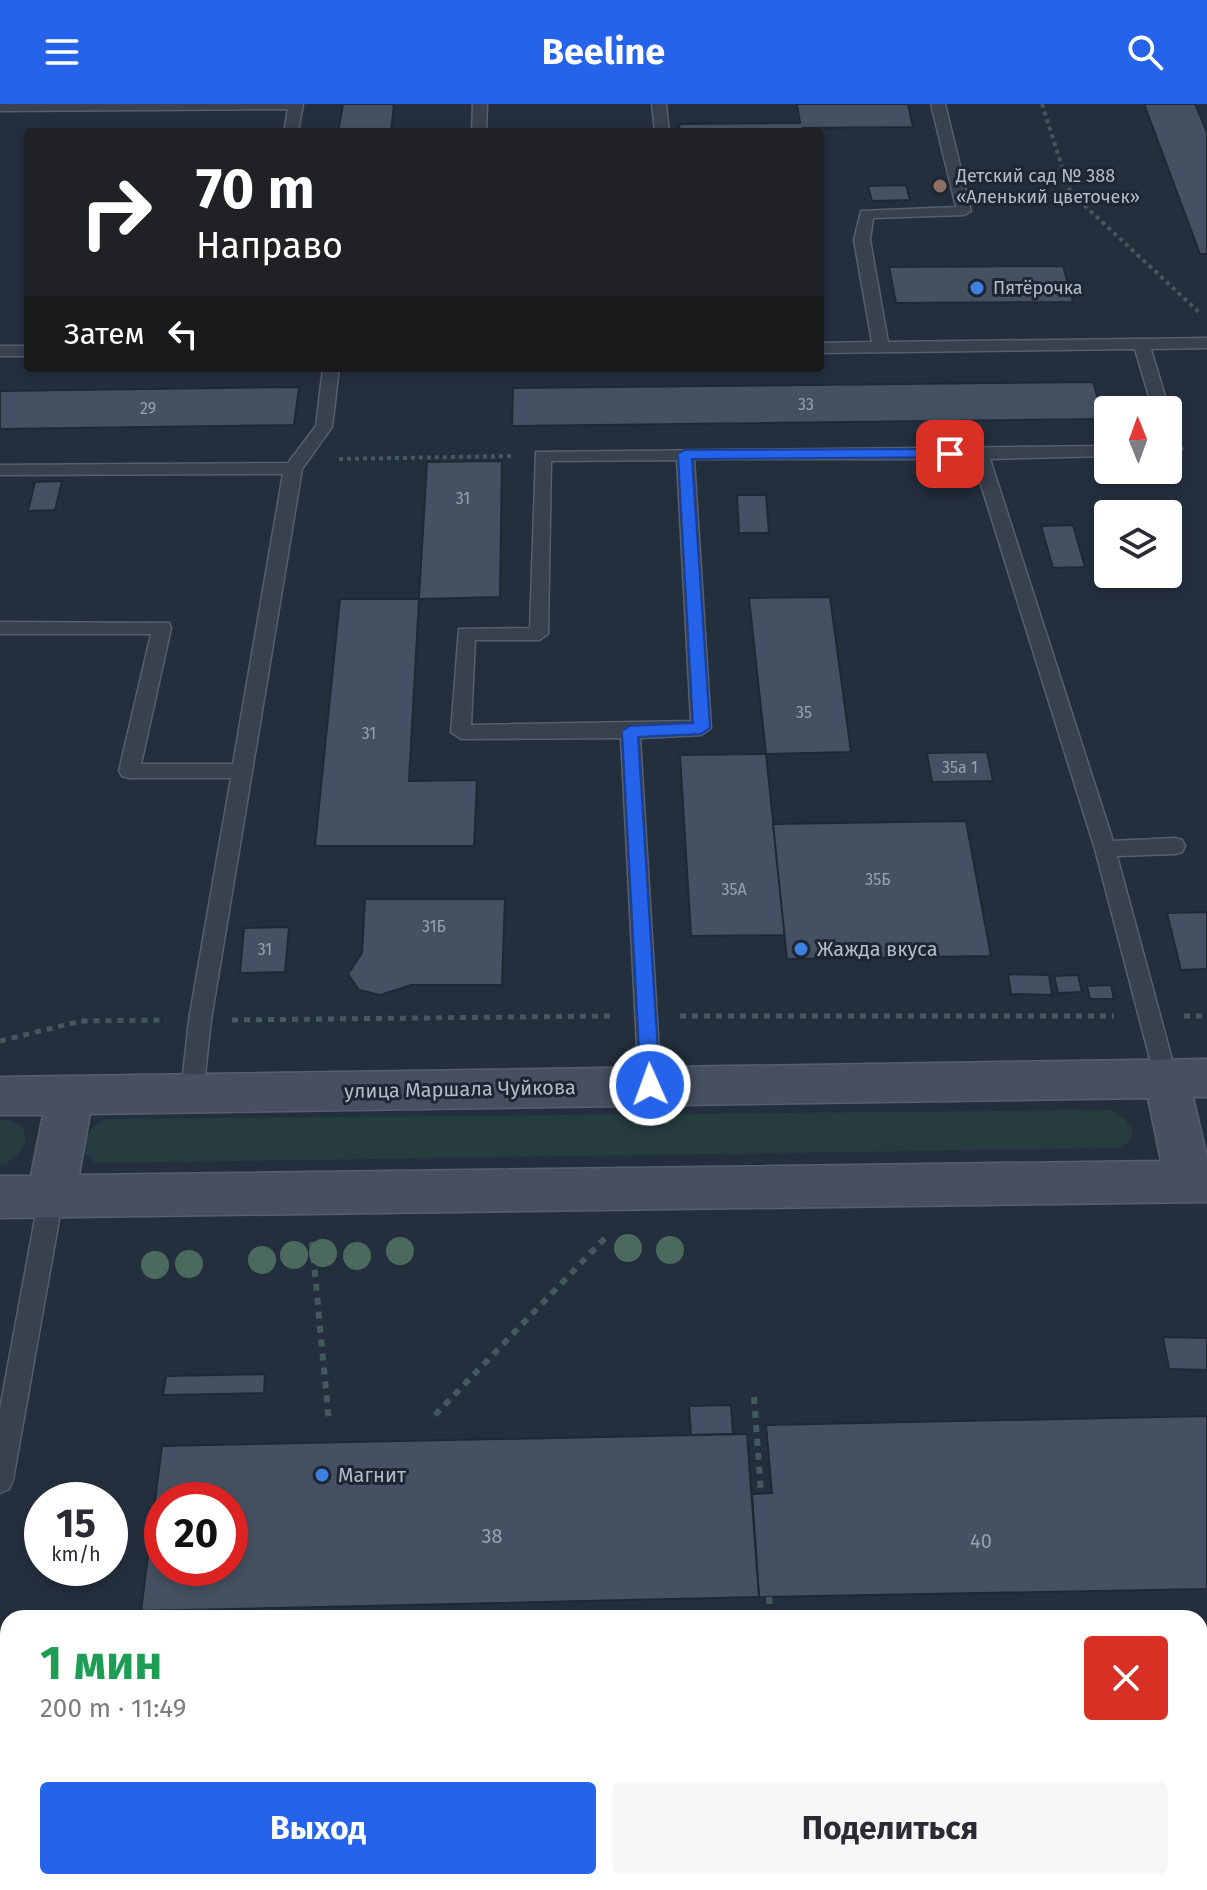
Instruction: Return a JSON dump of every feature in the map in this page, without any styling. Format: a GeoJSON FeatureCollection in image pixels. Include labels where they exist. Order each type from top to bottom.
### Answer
{"type":"FeatureCollection","features":[{"type":"Feature","properties":{"kind":"main road","name":"улица Маршала Чуйкова"},"geometry":{"type":"LineString","coordinates":[[0,1096],[1186,1078]]}},
{"type":"Feature","properties":{"kind":"main road"},"geometry":{"type":"LineString","coordinates":[[0,1197],[1198,1181],[1186,1078]]}},
{"type":"Feature","properties":{"kind":"main road"},"geometry":{"type":"LineString","coordinates":[[51,1197],[70,1095]]}},
{"type":"Feature","properties":{"kind":"lane"},"geometry":{"type":"LineString","coordinates":[[479,128],[480,104]]}},
{"type":"Feature","properties":{"kind":"lane"},"geometry":{"type":"LineString","coordinates":[[659,104],[662,128]]}},
{"type":"Feature","properties":{"kind":"lane"},"geometry":{"type":"LineString","coordinates":[[881,348],[862,240],[866,214],[964,211],[938,104]]}},
{"type":"Feature","properties":{"kind":"lane"},"geometry":{"type":"LineString","coordinates":[[0,107],[296,105],[292,128]]}},
{"type":"Feature","properties":{"kind":"lane"},"geometry":{"type":"LineString","coordinates":[[824,348],[1207,343]]}},
{"type":"Feature","properties":{"kind":"lane"},"geometry":{"type":"LineString","coordinates":[[1142,344],[1157,396]]}},
{"type":"Feature","properties":{"kind":"lane"},"geometry":{"type":"LineString","coordinates":[[0,351],[24,351]]}},
{"type":"Feature","properties":{"kind":"lane"},"geometry":{"type":"LineString","coordinates":[[192,1093],[200,1020],[296,464],[324,427],[331,372]]}},
{"type":"Feature","properties":{"kind":"lane"},"geometry":{"type":"LineString","coordinates":[[685,454],[701,728],[461,732],[466,634],[539,634],[542,456],[685,454],[980,454],[1094,451]]}},
{"type":"Feature","properties":{"kind":"lane"},"geometry":{"type":"LineString","coordinates":[[980,454],[1105,849],[1150,1016],[1186,1078]]}},
{"type":"Feature","properties":{"kind":"lane"},"geometry":{"type":"LineString","coordinates":[[0,470],[296,464]]}},
{"type":"Feature","properties":{"kind":"lane"},"geometry":{"type":"LineString","coordinates":[[0,628],[162,628],[129,771],[242,771]]}},
{"type":"Feature","properties":{"kind":"lane"},"geometry":{"type":"LineString","coordinates":[[630,731],[650,1085]]}},
{"type":"Feature","properties":{"kind":"lane"},"geometry":{"type":"LineString","coordinates":[[1105,849],[1175,846]]}},
{"type":"Feature","properties":{"kind":"lane"},"geometry":{"type":"LineString","coordinates":[[0,1480],[51,1197]]}},
{"type":"Feature","properties":{"kind":"path"},"geometry":{"type":"LineString","coordinates":[[1042,104],[1070,192],[1207,320]]}},
{"type":"Feature","properties":{"kind":"path"},"geometry":{"type":"LineString","coordinates":[[296,464],[542,456]]}},
{"type":"Feature","properties":{"kind":"path"},"geometry":{"type":"LineString","coordinates":[[0,1041],[81,1021],[648,1016],[1207,1016]]}},
{"type":"Feature","properties":{"kind":"path"},"geometry":{"type":"LineString","coordinates":[[435,1415],[605,1238]]}},
{"type":"Feature","properties":{"kind":"path"},"geometry":{"type":"LineString","coordinates":[[312,1242],[329,1422]]}},
{"type":"Feature","properties":{"kind":"path"},"geometry":{"type":"LineString","coordinates":[[754,1397],[761,1493]]}},
{"type":"Feature","properties":{"kind":"path"},"geometry":{"type":"LineString","coordinates":[[769,1597],[770,1610]]}},
{"type":"Feature","properties":{"kind":"green space"},"geometry":{"type":"Polygon","coordinates":[[[1112,1110],[1126,1120],[1133,1132],[1129,1142],[1119,1148],[96,1163],[85,1153],[90,1132],[106,1119],[1112,1110]]]}},
{"type":"Feature","properties":{"kind":"green space"},"geometry":{"type":"Polygon","coordinates":[[[0,1120],[9,1120],[23,1127],[26,1142],[12,1159],[0,1164],[0,1120]]]}},
{"type":"Feature","properties":{"kind":"building"},"geometry":{"type":"Polygon","coordinates":[[[343,104],[394,104],[391,128],[339,128],[343,104]]]}},
{"type":"Feature","properties":{"kind":"building"},"geometry":{"type":"Polygon","coordinates":[[[797,104],[908,104],[913,127],[680,128],[679,124],[800,123],[797,104]]]}},
{"type":"Feature","properties":{"kind":"building"},"geometry":{"type":"Polygon","coordinates":[[[1144,104],[1195,104],[1207,132],[1207,254],[1200,254],[1144,104]]]}},
{"type":"Feature","properties":{"kind":"building"},"geometry":{"type":"Polygon","coordinates":[[[906,185],[910,200],[872,201],[868,186],[906,185]]]}},
{"type":"Feature","properties":{"kind":"building"},"geometry":{"type":"Polygon","coordinates":[[[1063,266],[1073,302],[896,303],[889,267],[1063,266]]]}},
{"type":"Feature","properties":{"kind":"building"},"geometry":{"type":"Polygon","coordinates":[[[1093,382],[1097,396],[1094,396],[1094,419],[512,426],[513,388],[1093,382]]]}},
{"type":"Feature","properties":{"kind":"building"},"geometry":{"type":"Polygon","coordinates":[[[299,387],[294,425],[0,429],[0,391],[299,387]]]}},
{"type":"Feature","properties":{"kind":"building"},"geometry":{"type":"Polygon","coordinates":[[[502,461],[500,597],[419,599],[427,462],[502,461]]]}},
{"type":"Feature","properties":{"kind":"building"},"geometry":{"type":"Polygon","coordinates":[[[62,481],[55,510],[28,511],[35,482],[62,481]]]}},
{"type":"Feature","properties":{"kind":"building"},"geometry":{"type":"Polygon","coordinates":[[[737,495],[766,495],[769,533],[739,533],[737,495]]]}},
{"type":"Feature","properties":{"kind":"building"},"geometry":{"type":"Polygon","coordinates":[[[1073,525],[1085,567],[1053,568],[1041,526],[1073,525]]]}},
{"type":"Feature","properties":{"kind":"building"},"geometry":{"type":"Polygon","coordinates":[[[830,597],[851,752],[766,754],[749,598],[830,597]]]}},
{"type":"Feature","properties":{"kind":"building"},"geometry":{"type":"Polygon","coordinates":[[[340,599],[419,599],[409,781],[477,780],[474,846],[315,846],[340,599]]]}},
{"type":"Feature","properties":{"kind":"building"},"geometry":{"type":"Polygon","coordinates":[[[987,752],[993,781],[932,782],[927,753],[987,752]]]}},
{"type":"Feature","properties":{"kind":"building"},"geometry":{"type":"Polygon","coordinates":[[[766,754],[785,935],[691,936],[680,755],[766,754]]]}},
{"type":"Feature","properties":{"kind":"building"},"geometry":{"type":"Polygon","coordinates":[[[966,821],[991,956],[787,959],[773,824],[966,821]]]}},
{"type":"Feature","properties":{"kind":"building"},"geometry":{"type":"Polygon","coordinates":[[[365,899],[505,899],[502,985],[411,985],[380,995],[359,990],[348,974],[362,953],[365,899]]]}},
{"type":"Feature","properties":{"kind":"building"},"geometry":{"type":"Polygon","coordinates":[[[1207,912],[1207,969],[1181,970],[1167,913],[1207,912]]]}},
{"type":"Feature","properties":{"kind":"building"},"geometry":{"type":"Polygon","coordinates":[[[289,927],[285,972],[240,973],[244,928],[289,927]]]}},
{"type":"Feature","properties":{"kind":"building"},"geometry":{"type":"Polygon","coordinates":[[[1008,974],[1049,975],[1052,995],[1011,994],[1008,974]]]}},
{"type":"Feature","properties":{"kind":"building"},"geometry":{"type":"Polygon","coordinates":[[[1078,975],[1082,992],[1058,993],[1054,976],[1078,975]]]}},
{"type":"Feature","properties":{"kind":"building"},"geometry":{"type":"Polygon","coordinates":[[[1111,985],[1114,999],[1090,999],[1087,986],[1111,985]]]}},
{"type":"Feature","properties":{"kind":"building"},"geometry":{"type":"Polygon","coordinates":[[[1163,1337],[1207,1338],[1207,1370],[1169,1369],[1163,1337]]]}},
{"type":"Feature","properties":{"kind":"building"},"geometry":{"type":"Polygon","coordinates":[[[265,1374],[264,1393],[163,1395],[166,1376],[265,1374]]]}},
{"type":"Feature","properties":{"kind":"building"},"geometry":{"type":"Polygon","coordinates":[[[731,1405],[733,1434],[691,1435],[689,1406],[731,1405]]]}},
{"type":"Feature","properties":{"kind":"building"},"geometry":{"type":"Polygon","coordinates":[[[1207,1416],[1207,1589],[759,1597],[752,1494],[772,1493],[766,1425],[1207,1416]]]}},
{"type":"Feature","properties":{"kind":"building"},"geometry":{"type":"Polygon","coordinates":[[[747,1434],[759,1597],[141,1610],[144,1586],[248,1586],[248,1482],[157,1482],[162,1446],[747,1434]]]}},
{"type":"Feature","properties":{"kind":"place","name":"Детский сад № 388 «Аленький цветочек»"},"geometry":{"type":"Point","coordinates":[940,186]}},
{"type":"Feature","properties":{"kind":"place","name":"Пятёрочка"},"geometry":{"type":"Point","coordinates":[977,288]}},
{"type":"Feature","properties":{"kind":"place","name":"Жажда вкуса"},"geometry":{"type":"Point","coordinates":[801,949]}},
{"type":"Feature","properties":{"kind":"place","name":"Магнит"},"geometry":{"type":"Point","coordinates":[322,1475]}},
{"type":"Feature","properties":{"kind":"route"},"geometry":{"type":"LineString","coordinates":[[650,1085],[630,731],[701,728],[685,454],[950,454]]}}]}
